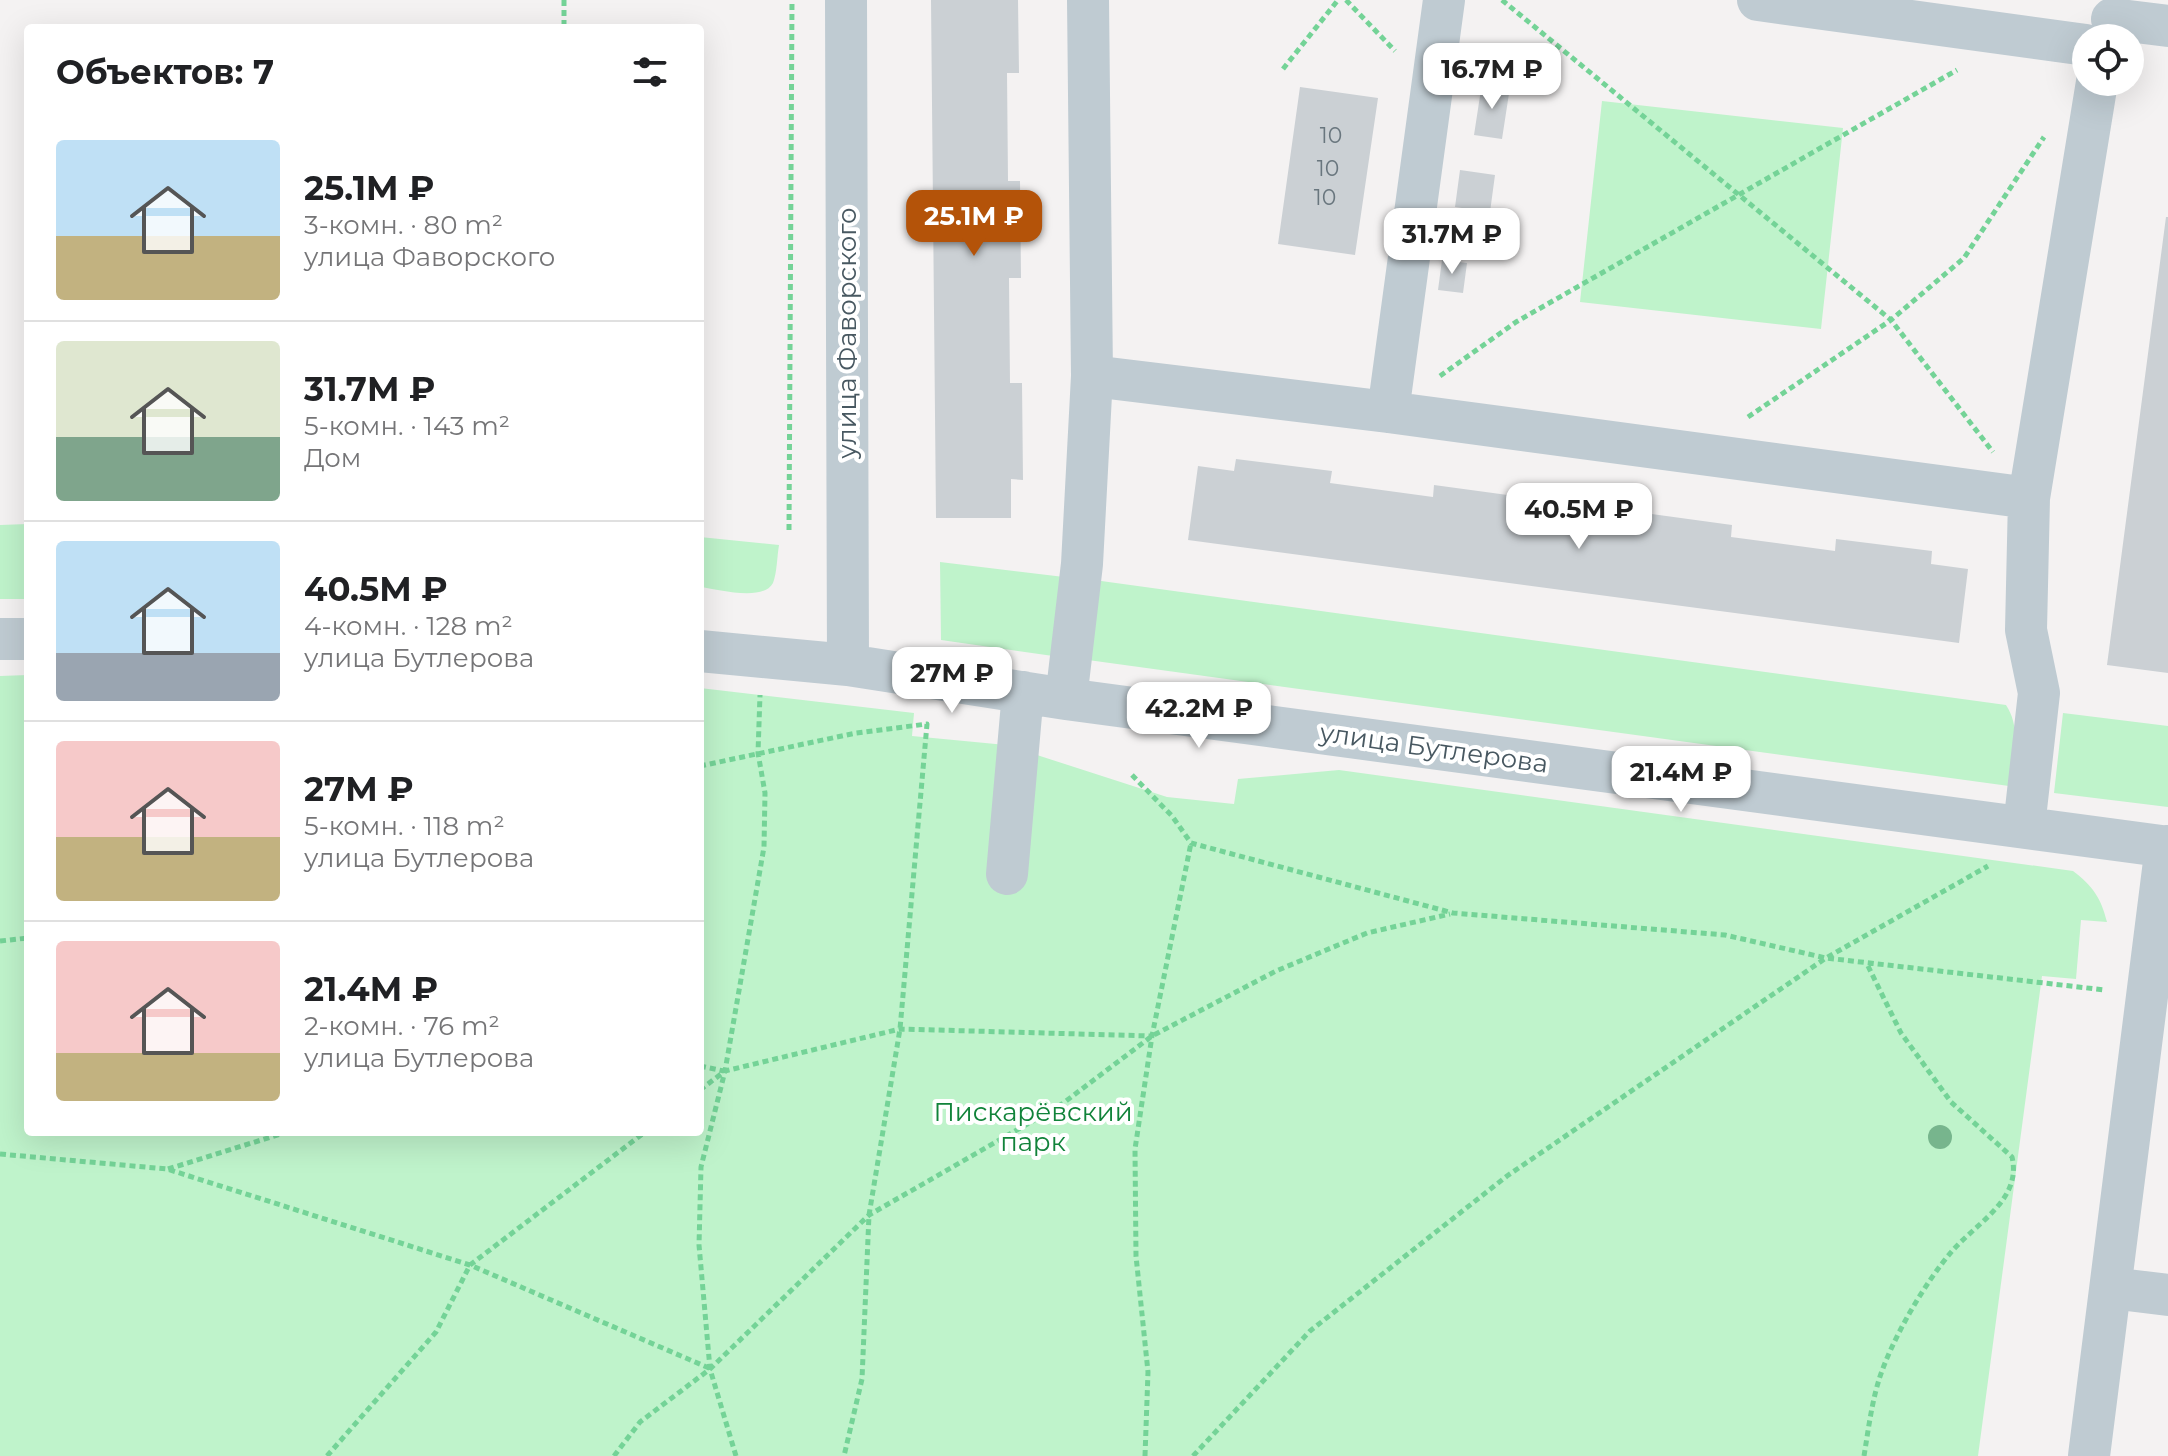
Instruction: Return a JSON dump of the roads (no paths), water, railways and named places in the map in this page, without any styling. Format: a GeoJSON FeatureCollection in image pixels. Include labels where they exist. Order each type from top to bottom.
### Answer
{"type":"FeatureCollection","features":[{"type":"Feature","properties":{"kind":"street","name":"улица Фаворского"},"geometry":{"type":"LineString","coordinates":[[846,0],[848,665]]}},
{"type":"Feature","properties":{"kind":"street"},"geometry":{"type":"LineString","coordinates":[[1066,699],[1082,564],[1092,376],[1088,0]]}},
{"type":"Feature","properties":{"kind":"street"},"geometry":{"type":"LineString","coordinates":[[1388,412],[1444,0]]}},
{"type":"Feature","properties":{"kind":"street"},"geometry":{"type":"LineString","coordinates":[[1758,0],[2091,24]]}},
{"type":"Feature","properties":{"kind":"street"},"geometry":{"type":"LineString","coordinates":[[2144,26],[2168,26]]}},
{"type":"Feature","properties":{"kind":"street"},"geometry":{"type":"LineString","coordinates":[[2024,827],[2039,693],[2026,630],[2029,498],[2095,96]]}},
{"type":"Feature","properties":{"kind":"street"},"geometry":{"type":"LineString","coordinates":[[1092,376],[1388,412],[2029,498]]}},
{"type":"Feature","properties":{"kind":"street"},"geometry":{"type":"LineString","coordinates":[[0,639],[24,639]]}},
{"type":"Feature","properties":{"kind":"street","name":"улица Бутлерова"},"geometry":{"type":"LineString","coordinates":[[704,651],[848,665],[1066,699],[2167,846]]}},
{"type":"Feature","properties":{"kind":"street"},"geometry":{"type":"LineString","coordinates":[[1007,874],[1023,692]]}},
{"type":"Feature","properties":{"kind":"street"},"geometry":{"type":"LineString","coordinates":[[2089,1456],[2167,846]]}},
{"type":"Feature","properties":{"kind":"street"},"geometry":{"type":"LineString","coordinates":[[2111,1288],[2168,1295]]}},
{"type":"Feature","properties":{"kind":"park label","name":"Пискарёвский парк"},"geometry":{"type":"Point","coordinates":[1033,1127]}}]}
